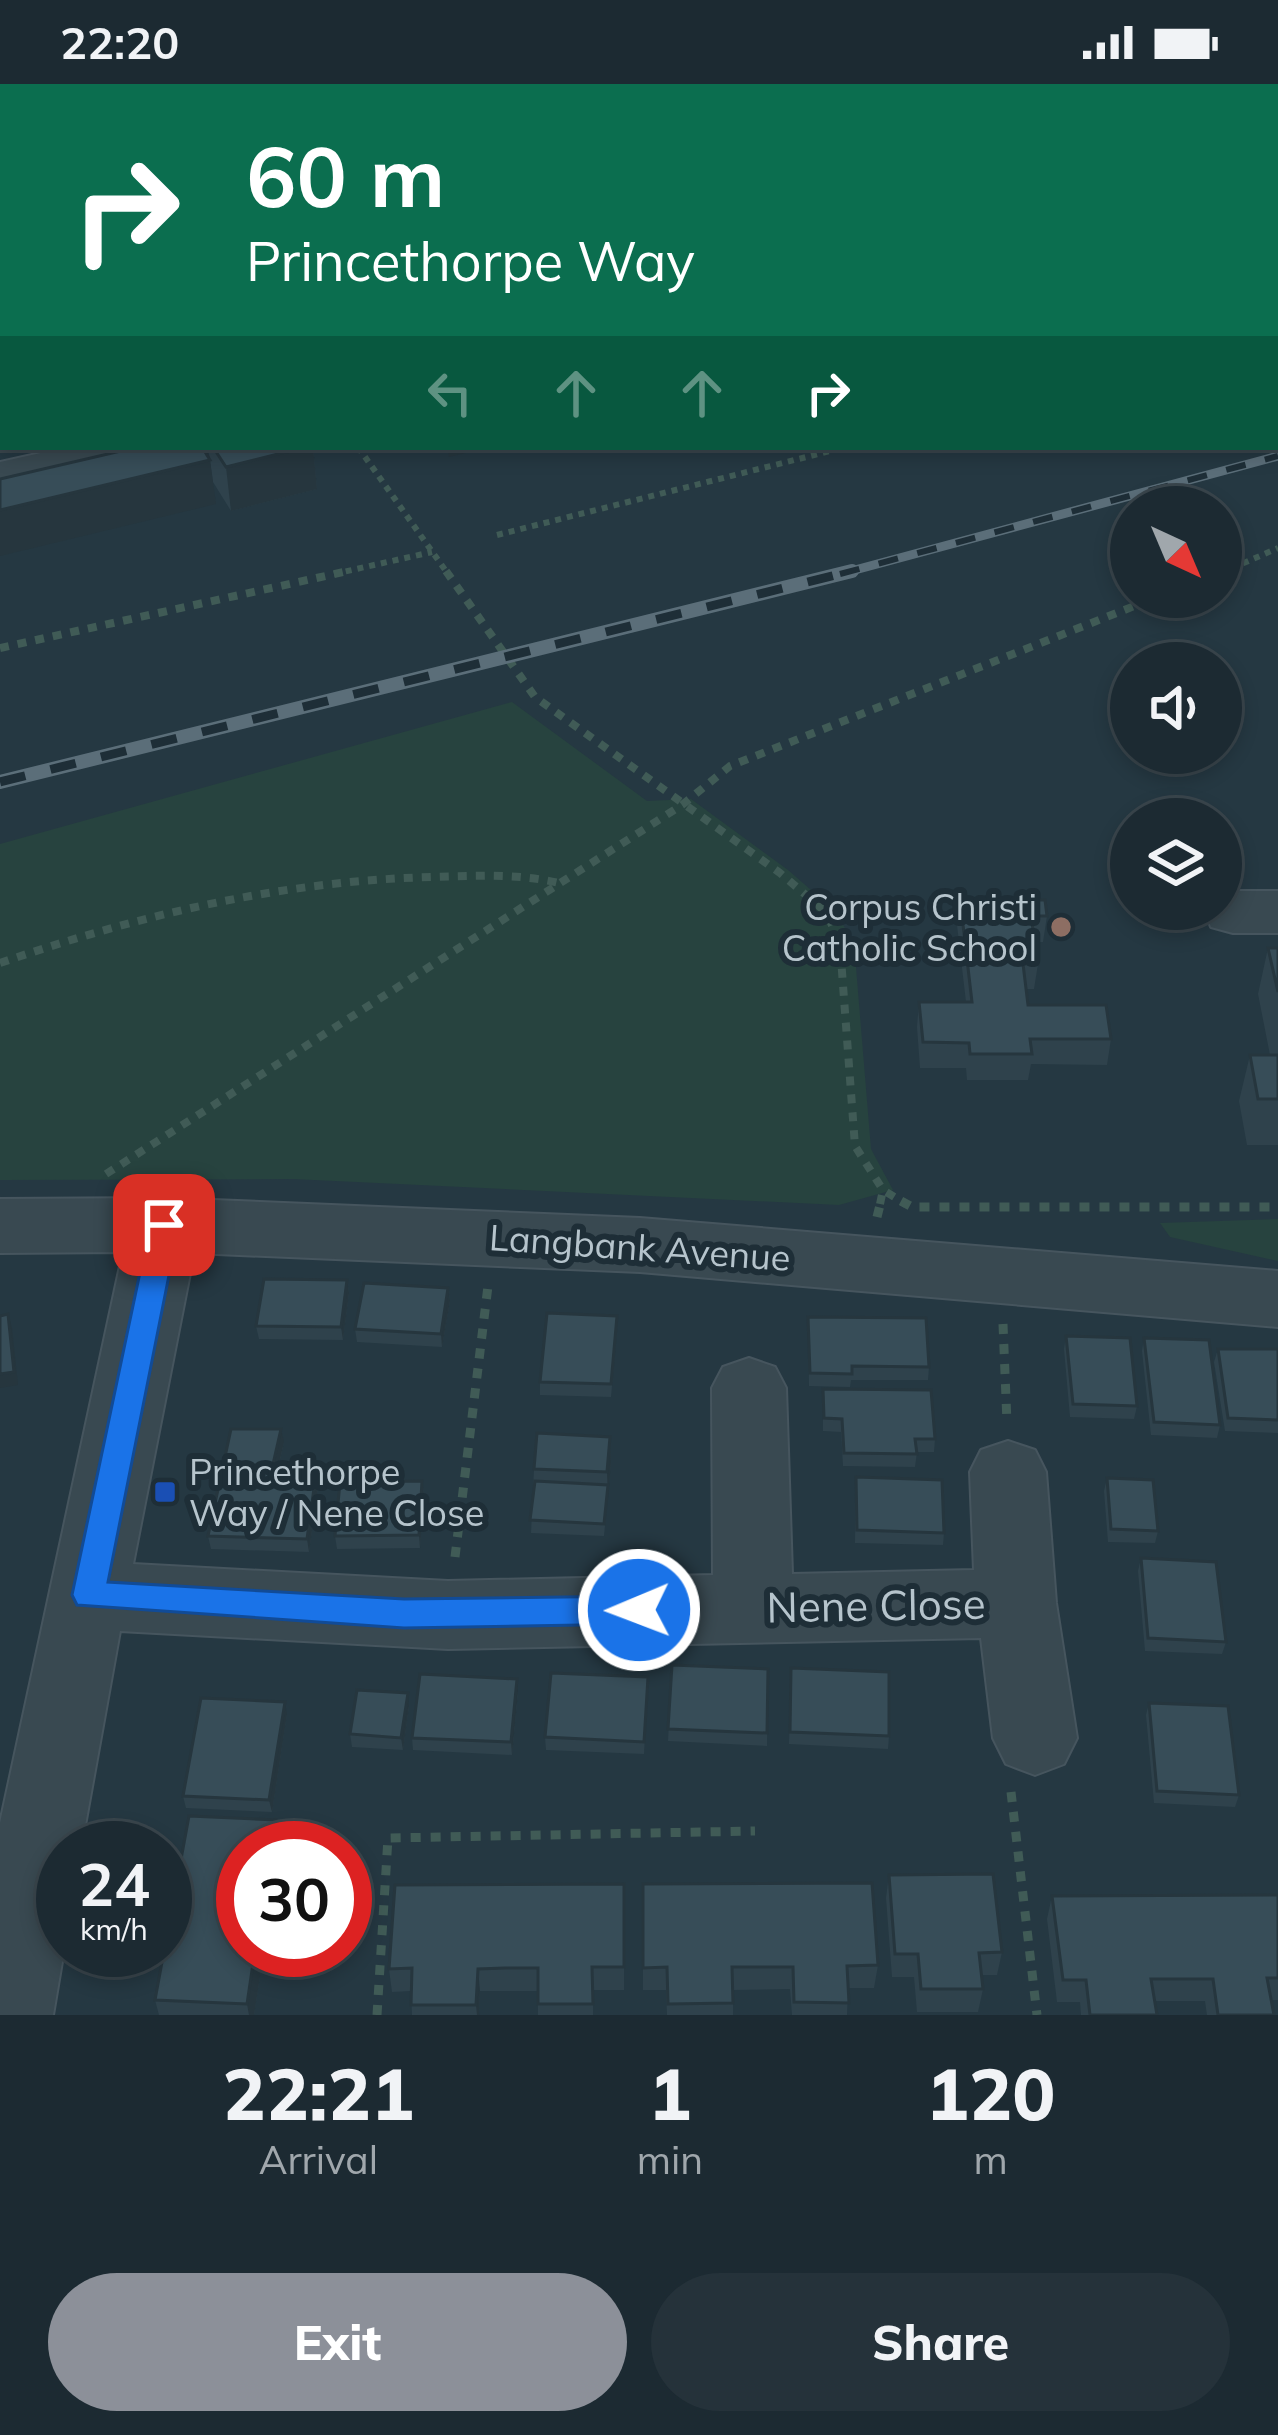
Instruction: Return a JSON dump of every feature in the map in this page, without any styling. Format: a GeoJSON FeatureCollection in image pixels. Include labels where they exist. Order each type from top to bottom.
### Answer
{"type":"FeatureCollection","features":[{"type":"Feature","properties":{"kind":"street"},"geometry":{"type":"LineString","coordinates":[[0,478],[121,450]]}},
{"type":"Feature","properties":{"kind":"street","name":"Langbank Avenue"},"geometry":{"type":"LineString","coordinates":[[20,1225],[164,1225],[496,1238],[1001,1273],[1278,1299]]}},
{"type":"Feature","properties":{"kind":"street"},"geometry":{"type":"LineString","coordinates":[[6,2006],[164,1225]]}},
{"type":"Feature","properties":{"kind":"street"},"geometry":{"type":"LineString","coordinates":[[749,1388],[753,1607]]}},
{"type":"Feature","properties":{"kind":"street","name":"Nene Close"},"geometry":{"type":"LineString","coordinates":[[1008,1472],[1016,1603],[1035,1738]]}},
{"type":"Feature","properties":{"kind":"street","name":"Nene Close"},"geometry":{"type":"LineString","coordinates":[[89,1595],[448,1615],[1016,1603]]}},
{"type":"Feature","properties":{"kind":"path"},"geometry":{"type":"LineString","coordinates":[[360,450],[535,697],[780,873],[827,913],[840,945],[855,1146],[883,1190],[913,1207],[1278,1207]]}},
{"type":"Feature","properties":{"kind":"path"},"geometry":{"type":"LineString","coordinates":[[497,535],[834,450]]}},
{"type":"Feature","properties":{"kind":"path"},"geometry":{"type":"LineString","coordinates":[[1242,564],[1278,548]]}},
{"type":"Feature","properties":{"kind":"path"},"geometry":{"type":"LineString","coordinates":[[0,648],[432,551]]}},
{"type":"Feature","properties":{"kind":"path"},"geometry":{"type":"LineString","coordinates":[[20,1225],[682,805],[730,766],[1110,616]]}},
{"type":"Feature","properties":{"kind":"path"},"geometry":{"type":"LineString","coordinates":[[0,963],[58,942],[281,886],[413,876],[533,876],[559,884]]}},
{"type":"Feature","properties":{"kind":"path"},"geometry":{"type":"LineString","coordinates":[[448,1615],[496,1238]]}},
{"type":"Feature","properties":{"kind":"path"},"geometry":{"type":"LineString","coordinates":[[1001,1273],[1008,1472]]}},
{"type":"Feature","properties":{"kind":"path"},"geometry":{"type":"LineString","coordinates":[[1035,1738],[1005,1744],[1037,2015]]}},
{"type":"Feature","properties":{"kind":"path"},"geometry":{"type":"LineString","coordinates":[[377,2015],[388,1838],[755,1831]]}},
{"type":"Feature","properties":{"kind":"green space"},"geometry":{"type":"Polygon","coordinates":[[[512,702],[647,801],[691,799],[834,910],[854,943],[871,1149],[893,1190],[839,1205],[293,1179],[0,1180],[0,844],[512,702]]]}},
{"type":"Feature","properties":{"kind":"green space"},"geometry":{"type":"Polygon","coordinates":[[[1278,1219],[1278,1261],[1170,1237],[1160,1223],[1278,1219]]]}},
{"type":"Feature","properties":{"kind":"building"},"geometry":{"type":"Polygon","coordinates":[[[125,450],[204,450],[210,460],[0,510],[0,479],[125,450]]]}},
{"type":"Feature","properties":{"kind":"building"},"geometry":{"type":"Polygon","coordinates":[[[215,450],[294,450],[226,467],[215,450]]]}},
{"type":"Feature","properties":{"kind":"building"},"geometry":{"type":"Polygon","coordinates":[[[960,899],[1045,900],[1047,916],[1031,916],[1038,964],[1023,964],[1028,1005],[1106,1005],[1111,1039],[1030,1039],[1032,1054],[970,1054],[969,1043],[923,1042],[919,1002],[972,1002],[960,899]]]}},
{"type":"Feature","properties":{"kind":"building"},"geometry":{"type":"Polygon","coordinates":[[[1268,948],[1278,948],[1278,992],[1268,948]]]}},
{"type":"Feature","properties":{"kind":"building"},"geometry":{"type":"Polygon","coordinates":[[[1250,1055],[1278,1055],[1278,1099],[1258,1099],[1250,1055]]]}},
{"type":"Feature","properties":{"kind":"building"},"geometry":{"type":"Polygon","coordinates":[[[264,1279],[347,1280],[341,1327],[256,1326],[264,1279]]]}},
{"type":"Feature","properties":{"kind":"building"},"geometry":{"type":"Polygon","coordinates":[[[364,1283],[448,1288],[441,1334],[355,1329],[364,1283]]]}},
{"type":"Feature","properties":{"kind":"building"},"geometry":{"type":"Polygon","coordinates":[[[547,1313],[617,1316],[611,1384],[540,1382],[547,1313]]]}},
{"type":"Feature","properties":{"kind":"building"},"geometry":{"type":"Polygon","coordinates":[[[8,1314],[14,1372],[0,1374],[0,1316],[8,1314]]]}},
{"type":"Feature","properties":{"kind":"building"},"geometry":{"type":"Polygon","coordinates":[[[808,1317],[926,1318],[929,1367],[852,1366],[852,1374],[810,1373],[808,1317]]]}},
{"type":"Feature","properties":{"kind":"building"},"geometry":{"type":"Polygon","coordinates":[[[1066,1336],[1130,1338],[1137,1406],[1073,1404],[1066,1336]]]}},
{"type":"Feature","properties":{"kind":"building"},"geometry":{"type":"Polygon","coordinates":[[[1144,1338],[1209,1340],[1220,1425],[1154,1422],[1144,1338]]]}},
{"type":"Feature","properties":{"kind":"building"},"geometry":{"type":"Polygon","coordinates":[[[1218,1349],[1278,1349],[1278,1420],[1228,1418],[1218,1349]]]}},
{"type":"Feature","properties":{"kind":"building"},"geometry":{"type":"Polygon","coordinates":[[[823,1389],[931,1390],[935,1439],[915,1439],[917,1454],[844,1453],[842,1419],[824,1418],[823,1389]]]}},
{"type":"Feature","properties":{"kind":"building"},"geometry":{"type":"Polygon","coordinates":[[[231,1429],[281,1429],[271,1473],[316,1474],[307,1539],[208,1536],[231,1429]]]}},
{"type":"Feature","properties":{"kind":"building"},"geometry":{"type":"Polygon","coordinates":[[[537,1433],[610,1437],[607,1472],[534,1469],[537,1433]]]}},
{"type":"Feature","properties":{"kind":"building"},"geometry":{"type":"Polygon","coordinates":[[[856,1477],[942,1480],[944,1533],[857,1530],[856,1477]]]}},
{"type":"Feature","properties":{"kind":"building"},"geometry":{"type":"Polygon","coordinates":[[[1107,1478],[1153,1480],[1158,1531],[1111,1529],[1107,1478]]]}},
{"type":"Feature","properties":{"kind":"building"},"geometry":{"type":"Polygon","coordinates":[[[422,1481],[419,1535],[335,1536],[340,1482],[422,1481]]]}},
{"type":"Feature","properties":{"kind":"building"},"geometry":{"type":"Polygon","coordinates":[[[535,1481],[608,1485],[604,1524],[530,1520],[535,1481]]]}},
{"type":"Feature","properties":{"kind":"building"},"geometry":{"type":"Polygon","coordinates":[[[1141,1558],[1216,1562],[1226,1642],[1148,1638],[1141,1558]]]}},
{"type":"Feature","properties":{"kind":"building"},"geometry":{"type":"Polygon","coordinates":[[[672,1665],[768,1669],[767,1733],[668,1729],[672,1665]]]}},
{"type":"Feature","properties":{"kind":"building"},"geometry":{"type":"Polygon","coordinates":[[[791,1668],[889,1672],[889,1736],[790,1732],[791,1668]]]}},
{"type":"Feature","properties":{"kind":"building"},"geometry":{"type":"Polygon","coordinates":[[[551,1673],[648,1677],[644,1742],[545,1737],[551,1673]]]}},
{"type":"Feature","properties":{"kind":"building"},"geometry":{"type":"Polygon","coordinates":[[[420,1674],[517,1679],[511,1742],[412,1738],[420,1674]]]}},
{"type":"Feature","properties":{"kind":"building"},"geometry":{"type":"Polygon","coordinates":[[[357,1690],[408,1693],[401,1738],[350,1734],[357,1690]]]}},
{"type":"Feature","properties":{"kind":"building"},"geometry":{"type":"Polygon","coordinates":[[[201,1698],[285,1702],[269,1800],[183,1796],[201,1698]]]}},
{"type":"Feature","properties":{"kind":"building"},"geometry":{"type":"Polygon","coordinates":[[[1149,1703],[1228,1706],[1239,1795],[1157,1791],[1149,1703]]]}},
{"type":"Feature","properties":{"kind":"building"},"geometry":{"type":"Polygon","coordinates":[[[189,1816],[276,1820],[216,1821],[216,1977],[251,1977],[247,2004],[155,2000],[159,1977],[192,1977],[192,1821],[189,1816]]]}},
{"type":"Feature","properties":{"kind":"building"},"geometry":{"type":"Polygon","coordinates":[[[993,1874],[1002,1952],[979,1953],[983,1989],[921,1989],[918,1954],[895,1954],[889,1875],[993,1874]]]}},
{"type":"Feature","properties":{"kind":"building"},"geometry":{"type":"Polygon","coordinates":[[[872,1883],[878,1965],[847,1966],[849,2003],[794,2002],[793,1967],[732,1967],[733,2003],[668,2004],[667,1967],[643,1968],[643,1884],[872,1883]]]}},
{"type":"Feature","properties":{"kind":"building"},"geometry":{"type":"Polygon","coordinates":[[[624,1884],[624,1967],[592,1967],[593,2004],[538,2004],[538,1968],[505,1968],[478,1969],[476,2005],[411,2005],[412,1968],[389,1969],[395,1885],[624,1884]]]}},
{"type":"Feature","properties":{"kind":"building"},"geometry":{"type":"Polygon","coordinates":[[[1278,1895],[1278,1978],[1267,1978],[1274,2015],[1218,2015],[1213,1979],[1151,1979],[1157,2015],[1090,2015],[1086,1980],[1063,1980],[1052,1896],[1278,1895]]]}},
{"type":"Feature","properties":{"kind":"railway"},"geometry":{"type":"LineString","coordinates":[[841,574],[1278,456]]}},
{"type":"Feature","properties":{"kind":"railway"},"geometry":{"type":"LineString","coordinates":[[841,574],[852,571]]}},
{"type":"Feature","properties":{"kind":"railway"},"geometry":{"type":"LineString","coordinates":[[0,782],[841,574]]}},
{"type":"Feature","properties":{"kind":"place","name":"Corpus Christi Catholic School"},"geometry":{"type":"Point","coordinates":[1061,927]}},
{"type":"Feature","properties":{"kind":"place","name":"Princethorpe Way / Nene Close"},"geometry":{"type":"Point","coordinates":[165,1492]}},
{"type":"Feature","properties":{"kind":"route"},"geometry":{"type":"LineString","coordinates":[[164,1225],[89,1595],[404,1614],[639,1610]]}}]}
